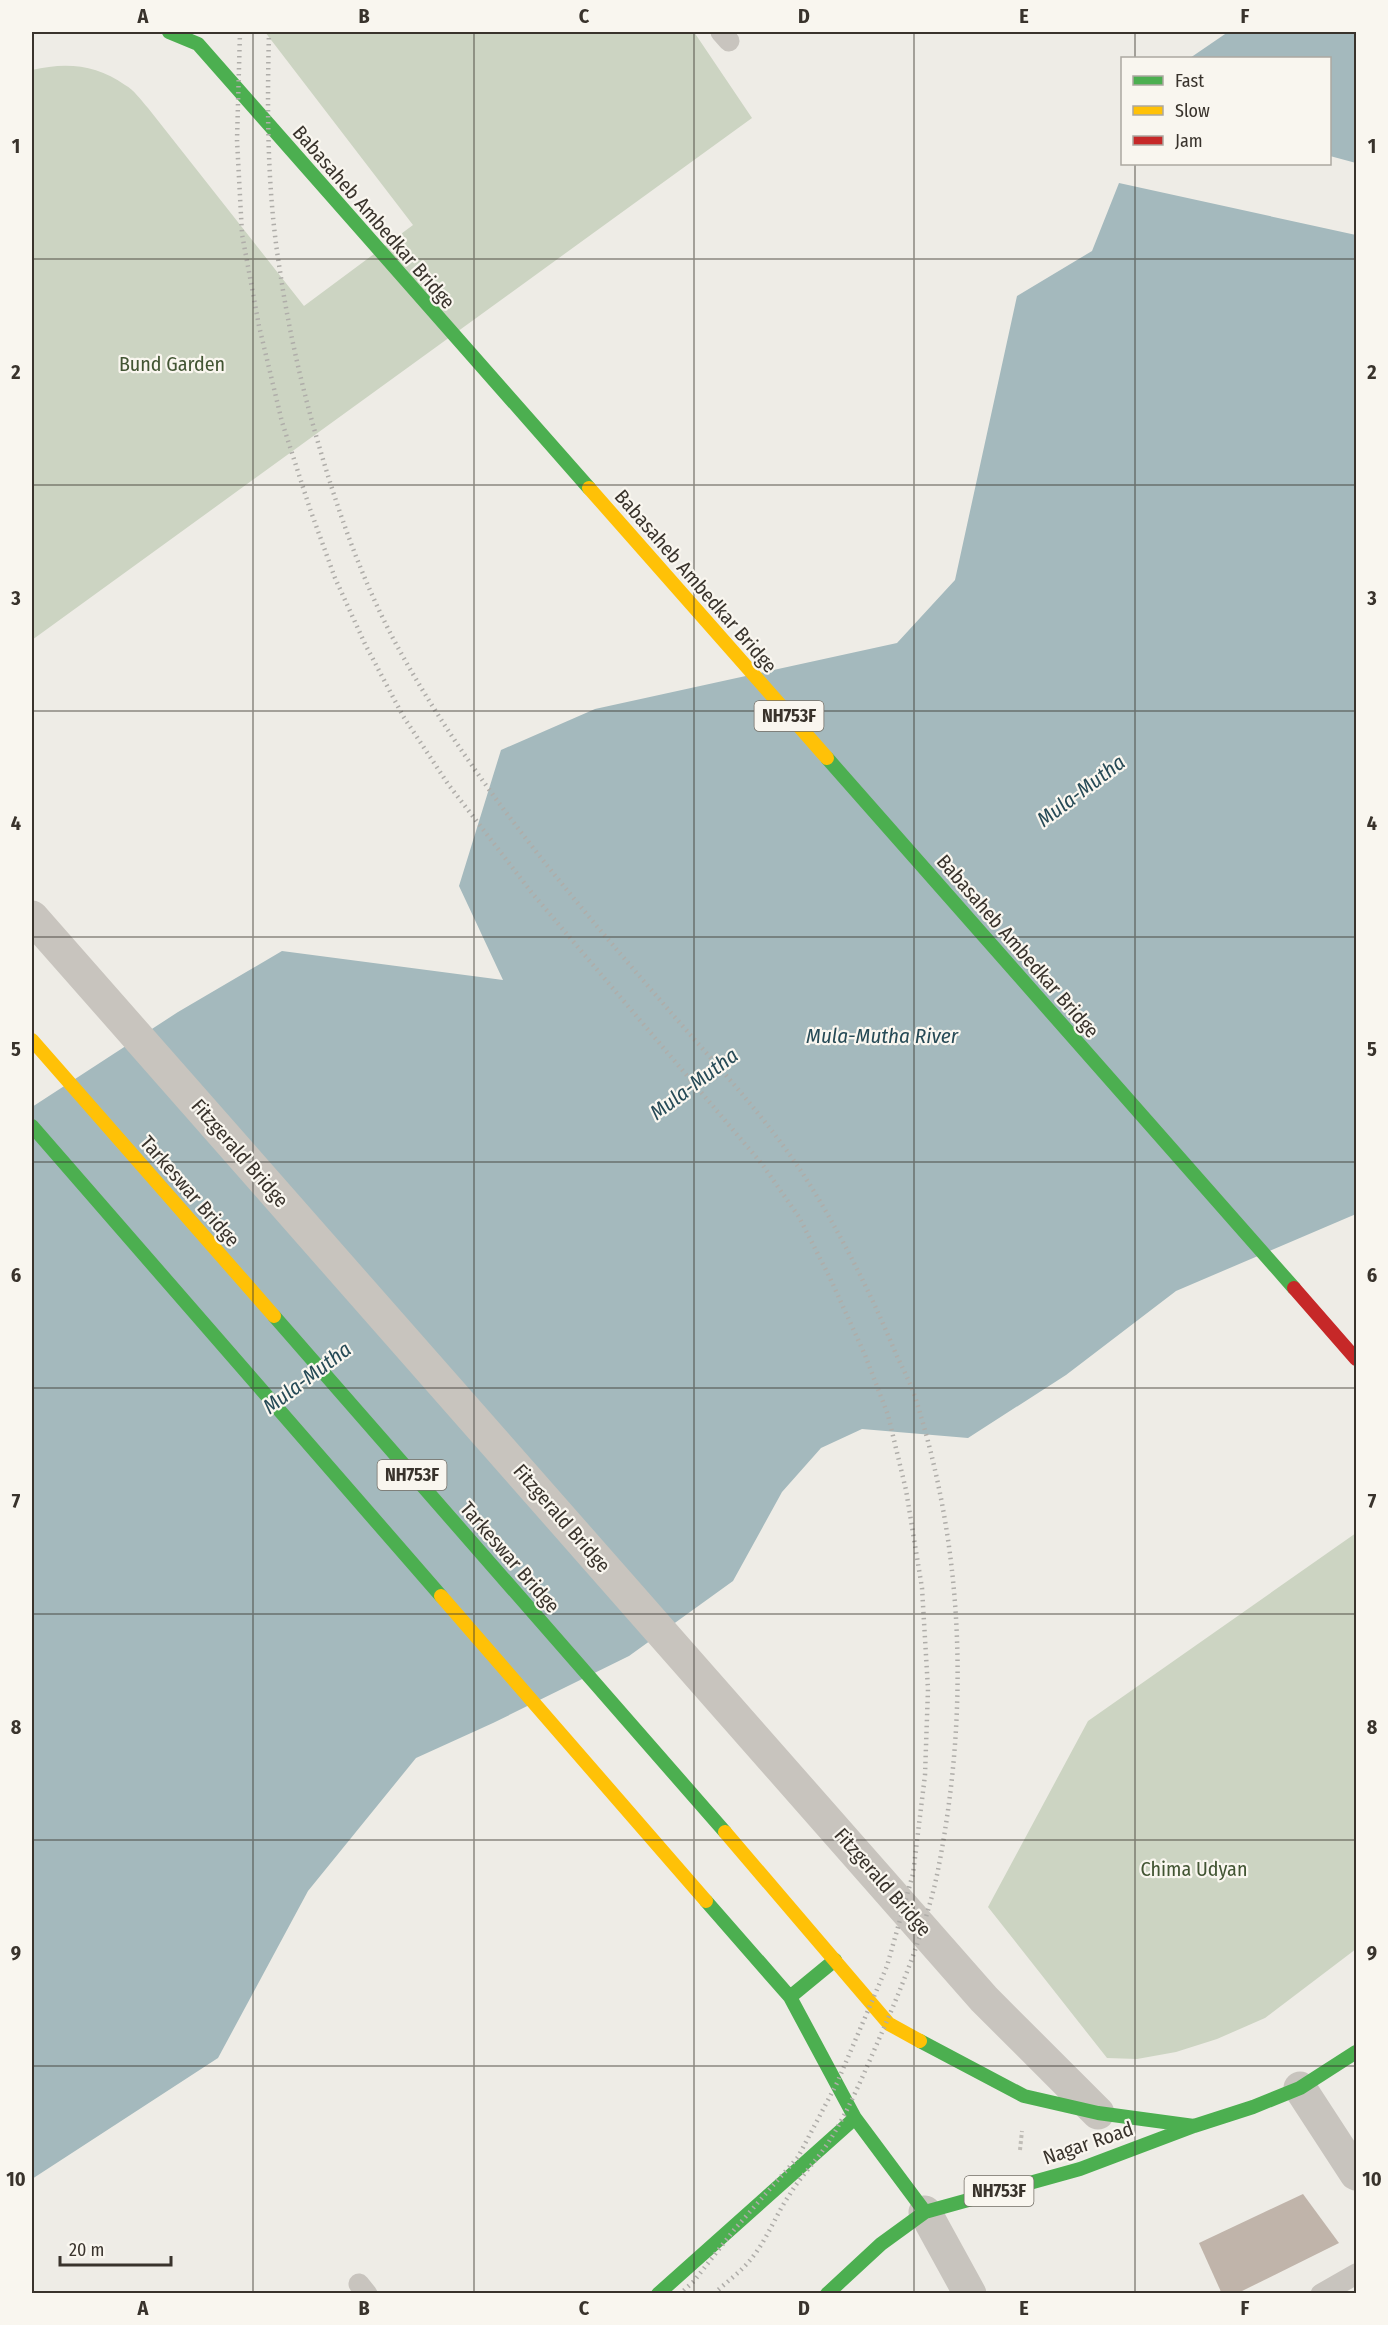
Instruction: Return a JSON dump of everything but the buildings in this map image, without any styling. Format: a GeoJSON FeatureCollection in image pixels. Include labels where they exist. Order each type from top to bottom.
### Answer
{"type":"FeatureCollection","features":[{"type":"Feature","properties":{"kind":"highway"},"geometry":{"type":"LineString","coordinates":[[168,32],[197,38]]}},
{"type":"Feature","properties":{"kind":"highway","name":"Babasaheb Ambedkar Bridge"},"geometry":{"type":"LineString","coordinates":[[197,38],[221,72],[1356,1359]]}},
{"type":"Feature","properties":{"kind":"highway","name":"Tarkeswar Bridge"},"geometry":{"type":"LineString","coordinates":[[32,1040],[835,1960]]}},
{"type":"Feature","properties":{"kind":"highway"},"geometry":{"type":"LineString","coordinates":[[32,1126],[790,1997],[855,2118],[925,2212]]}},
{"type":"Feature","properties":{"kind":"highway"},"geometry":{"type":"LineString","coordinates":[[790,1997],[835,1960]]}},
{"type":"Feature","properties":{"kind":"highway","name":"NH753F"},"geometry":{"type":"LineString","coordinates":[[835,1960],[889,2024],[1024,2096],[1098,2113]]}},
{"type":"Feature","properties":{"kind":"highway","name":"NH753F"},"geometry":{"type":"LineString","coordinates":[[1194,2126],[1253,2107],[1300,2088],[1356,2052]]}},
{"type":"Feature","properties":{"kind":"highway"},"geometry":{"type":"LineString","coordinates":[[1098,2113],[1194,2126]]}},
{"type":"Feature","properties":{"kind":"highway"},"geometry":{"type":"LineString","coordinates":[[658,2294],[855,2118]]}},
{"type":"Feature","properties":{"kind":"highway","name":"Nagar Road"},"geometry":{"type":"LineString","coordinates":[[826,2294],[881,2244],[925,2212],[1080,2169],[1194,2126]]}},
{"type":"Feature","properties":{"kind":"street","name":"Fitzgerald Bridge"},"geometry":{"type":"LineString","coordinates":[[32,917],[984,1999],[1098,2113]]}},
{"type":"Feature","properties":{"kind":"street"},"geometry":{"type":"LineString","coordinates":[[1300,2088],[1356,2174]]}},
{"type":"Feature","properties":{"kind":"street"},"geometry":{"type":"LineString","coordinates":[[925,2212],[970,2294]]}},
{"type":"Feature","properties":{"kind":"lane"},"geometry":{"type":"LineString","coordinates":[[1322,2294],[1356,2274]]}},
{"type":"Feature","properties":{"kind":"green space","name":"Bund Garden"},"geometry":{"type":"Polygon","coordinates":[[[265,32],[694,32],[752,118],[32,640],[32,70],[56,66],[92,69],[114,78],[137,95],[304,306],[413,225],[265,32]]]}},
{"type":"Feature","properties":{"kind":"green space","name":"Chima Udyan"},"geometry":{"type":"Polygon","coordinates":[[[1356,1533],[1356,1949],[1265,2018],[1217,2039],[1176,2052],[1137,2059],[1107,2058],[988,1907],[1088,1721],[1356,1533]]]}},
{"type":"Feature","properties":{"kind":"water"},"geometry":{"type":"Polygon","coordinates":[[[1228,32],[1356,32],[1356,163],[1331,156],[1331,57],[1191,57],[1228,32]]]}},
{"type":"Feature","properties":{"kind":"water","name":"Mula-Mutha River"},"geometry":{"type":"Polygon","coordinates":[[[1119,183],[1356,235],[1356,1214],[1176,1291],[1066,1375],[968,1438],[862,1429],[821,1448],[782,1492],[733,1581],[629,1656],[416,1758],[308,1891],[218,2058],[32,2179],[32,1107],[178,1012],[282,951],[503,980],[459,886],[501,750],[595,709],[897,643],[955,580],[1017,296],[1092,251],[1119,183]]]}},
{"type":"Feature","properties":{"kind":"railway"},"geometry":{"type":"LineString","coordinates":[[240,32],[237,140],[242,234],[259,326],[282,422],[310,509],[335,578],[365,644],[403,716],[448,784],[532,893],[762,1164],[799,1217],[865,1355],[888,1415],[906,1490],[922,1588],[928,1689],[925,1775],[913,1874],[887,1966],[837,2083],[798,2157],[734,2230],[694,2281],[680,2294]]}},
{"type":"Feature","properties":{"kind":"railway"},"geometry":{"type":"LineString","coordinates":[[269,32],[270,181],[276,241],[288,318],[303,387],[329,480],[354,552],[374,598],[396,644],[424,693],[455,741],[522,833],[593,922],[760,1116],[810,1185],[856,1268],[912,1388],[932,1458],[944,1517],[953,1576],[957,1636],[957,1696],[954,1756],[947,1815],[937,1875],[927,1914],[891,2012],[836,2130],[794,2187],[757,2252],[714,2294]]}},
{"type":"Feature","properties":{"kind":"traffic: fast"},"geometry":{"type":"LineString","coordinates":[[169,32],[198,44],[589,488]]}},
{"type":"Feature","properties":{"kind":"traffic: fast"},"geometry":{"type":"LineString","coordinates":[[827,758],[1294,1288]]}},
{"type":"Feature","properties":{"kind":"traffic: fast"},"geometry":{"type":"LineString","coordinates":[[32,1126],[441,1596]]}},
{"type":"Feature","properties":{"kind":"traffic: fast"},"geometry":{"type":"LineString","coordinates":[[274,1316],[725,1832]]}},
{"type":"Feature","properties":{"kind":"traffic: fast"},"geometry":{"type":"LineString","coordinates":[[658,2294],[855,2118],[790,1997],[706,1901]]}},
{"type":"Feature","properties":{"kind":"traffic: fast"},"geometry":{"type":"LineString","coordinates":[[790,1997],[835,1960]]}},
{"type":"Feature","properties":{"kind":"traffic: fast"},"geometry":{"type":"LineString","coordinates":[[920,2041],[1024,2096],[1098,2113],[1194,2126]]}},
{"type":"Feature","properties":{"kind":"traffic: fast"},"geometry":{"type":"LineString","coordinates":[[827,2294],[881,2244],[925,2212],[1080,2169],[1194,2126],[1253,2107],[1300,2088],[1356,2052]]}},
{"type":"Feature","properties":{"kind":"traffic: fast"},"geometry":{"type":"LineString","coordinates":[[855,2118],[925,2212]]}},
{"type":"Feature","properties":{"kind":"traffic: slow"},"geometry":{"type":"LineString","coordinates":[[589,488],[827,758]]}},
{"type":"Feature","properties":{"kind":"traffic: slow"},"geometry":{"type":"LineString","coordinates":[[32,1040],[274,1316]]}},
{"type":"Feature","properties":{"kind":"traffic: slow"},"geometry":{"type":"LineString","coordinates":[[441,1596],[706,1901]]}},
{"type":"Feature","properties":{"kind":"traffic: slow"},"geometry":{"type":"LineString","coordinates":[[725,1832],[889,2024],[920,2041]]}},
{"type":"Feature","properties":{"kind":"traffic: jam"},"geometry":{"type":"LineString","coordinates":[[1294,1288],[1356,1359]]}},
{"type":"Feature","properties":{"kind":"water label","name":"Mula-Mutha"},"geometry":{"type":"Point","coordinates":[1081,791]}},
{"type":"Feature","properties":{"kind":"water label","name":"Mula-Mutha"},"geometry":{"type":"Point","coordinates":[694,1084]}},
{"type":"Feature","properties":{"kind":"water label","name":"Mula-Mutha"},"geometry":{"type":"Point","coordinates":[307,1378]}}]}
